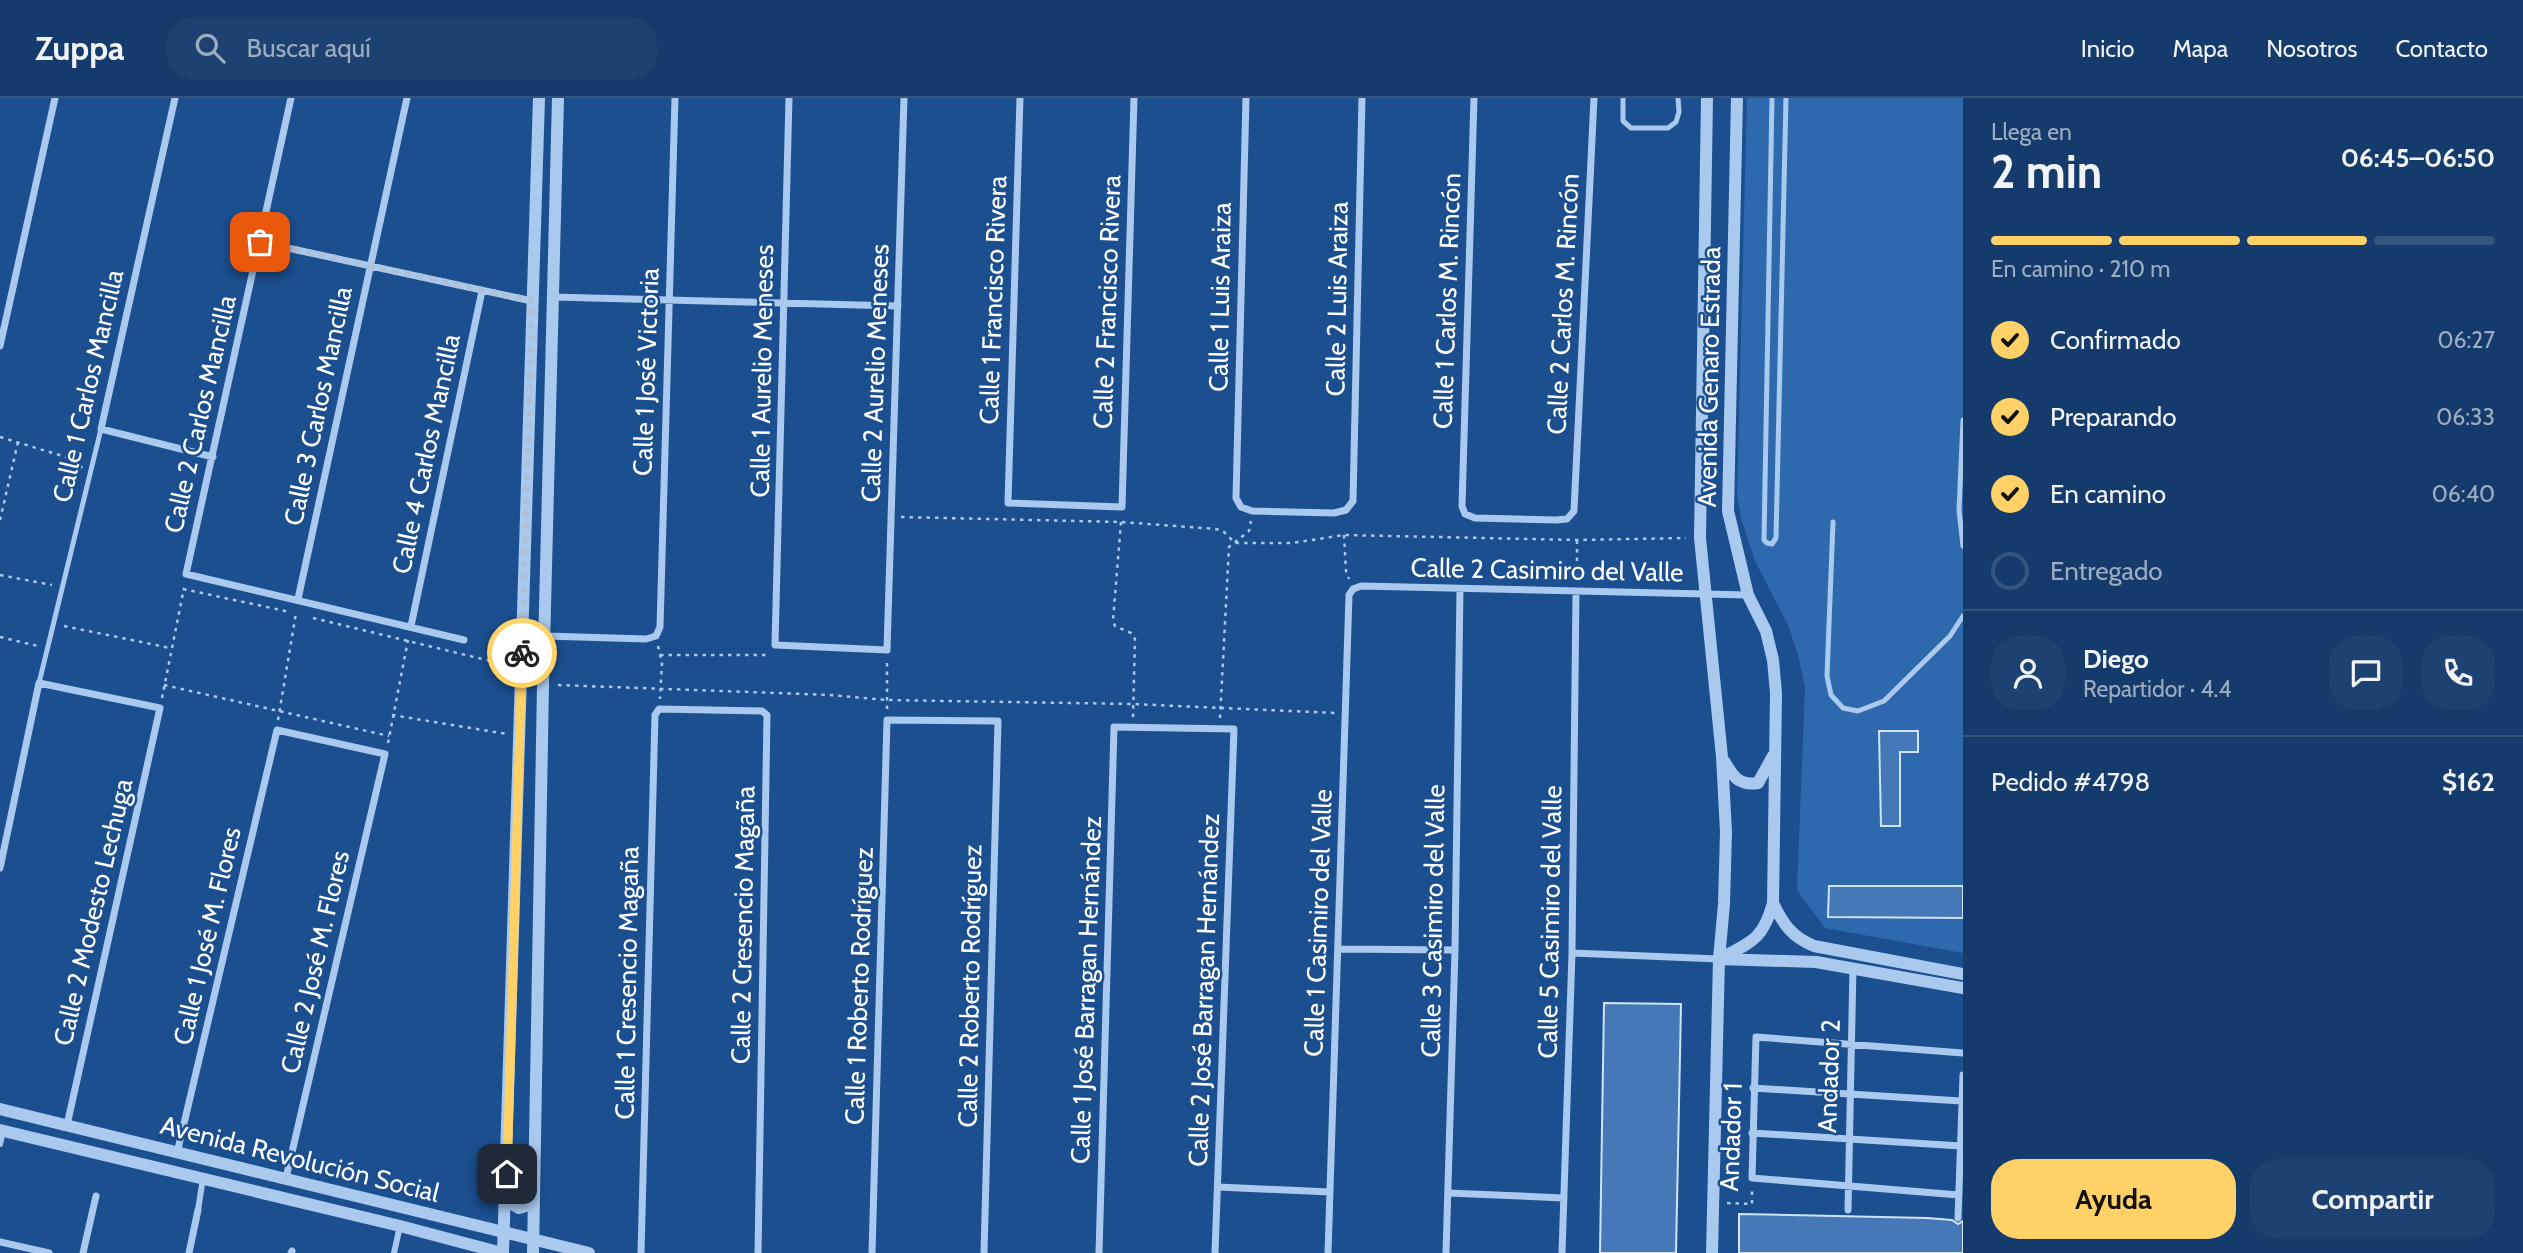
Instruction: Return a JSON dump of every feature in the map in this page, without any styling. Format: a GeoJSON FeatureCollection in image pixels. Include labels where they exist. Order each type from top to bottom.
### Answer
{"type":"FeatureCollection","features":[{"type":"Feature","properties":{"kind":"street"},"geometry":{"type":"LineString","coordinates":[[0,346],[55,98]]}},
{"type":"Feature","properties":{"kind":"street","name":"Calle 1 Carlos Mancilla"},"geometry":{"type":"LineString","coordinates":[[101,429],[175,98]]}},
{"type":"Feature","properties":{"kind":"street","name":"Calle 2 Carlos Mancilla"},"geometry":{"type":"LineString","coordinates":[[186,574],[291,98]]}},
{"type":"Feature","properties":{"kind":"street","name":"Calle 3 Carlos Mancilla"},"geometry":{"type":"LineString","coordinates":[[298,599],[407,98]]}},
{"type":"Feature","properties":{"kind":"street"},"geometry":{"type":"LineString","coordinates":[[503,1253],[507,1201],[538,98]]}},
{"type":"Feature","properties":{"kind":"street"},"geometry":{"type":"LineString","coordinates":[[533,1253],[543,685],[558,98]]}},
{"type":"Feature","properties":{"kind":"street","name":"Calle 1 José Victoria"},"geometry":{"type":"LineString","coordinates":[[656,636],[660,627],[675,98]]}},
{"type":"Feature","properties":{"kind":"street","name":"Calle 1 Aurelio Meneses"},"geometry":{"type":"LineString","coordinates":[[775,645],[789,98]]}},
{"type":"Feature","properties":{"kind":"street","name":"Calle 2 Aurelio Meneses"},"geometry":{"type":"LineString","coordinates":[[887,650],[904,98]]}},
{"type":"Feature","properties":{"kind":"street","name":"Calle 1 Francisco Rivera"},"geometry":{"type":"LineString","coordinates":[[1020,98],[1008,503],[1122,507]]}},
{"type":"Feature","properties":{"kind":"street","name":"Calle 2 Francisco Rivera"},"geometry":{"type":"LineString","coordinates":[[1122,507],[1135,98]]}},
{"type":"Feature","properties":{"kind":"street","name":"Calle 1 Luis Araiza"},"geometry":{"type":"LineString","coordinates":[[1246,98],[1236,498],[1241,507],[1252,511]]}},
{"type":"Feature","properties":{"kind":"street","name":"Calle 2 Luis Araiza"},"geometry":{"type":"LineString","coordinates":[[1252,511],[1334,513],[1346,510],[1353,501],[1362,98]]}},
{"type":"Feature","properties":{"kind":"street","name":"Calle 1 Carlos M. Rincón"},"geometry":{"type":"LineString","coordinates":[[1474,98],[1462,506],[1465,514],[1475,518],[1556,520],[1567,519],[1574,511]]}},
{"type":"Feature","properties":{"kind":"street","name":"Calle 2 Carlos M. Rincón"},"geometry":{"type":"LineString","coordinates":[[1574,511],[1594,98]]}},
{"type":"Feature","properties":{"kind":"street","name":"Avenida Genaro Estrada"},"geometry":{"type":"LineString","coordinates":[[1707,98],[1700,538],[1722,757],[1726,832],[1719,959],[1712,1253]]}},
{"type":"Feature","properties":{"kind":"street","name":"Avenida Genaro Estrada"},"geometry":{"type":"LineString","coordinates":[[1719,959],[1749,943],[1762,932],[1773,903],[1776,693],[1773,660],[1766,631],[1748,595],[1728,511],[1737,98]]}},
{"type":"Feature","properties":{"kind":"street"},"geometry":{"type":"LineString","coordinates":[[260,242],[532,301]]}},
{"type":"Feature","properties":{"kind":"street","name":"Calle 4 Carlos Mancilla"},"geometry":{"type":"LineString","coordinates":[[411,626],[482,292]]}},
{"type":"Feature","properties":{"kind":"street"},"geometry":{"type":"LineString","coordinates":[[553,297],[898,306]]}},
{"type":"Feature","properties":{"kind":"street"},"geometry":{"type":"LineString","coordinates":[[101,429],[213,457]]}},
{"type":"Feature","properties":{"kind":"street"},"geometry":{"type":"LineString","coordinates":[[527,477],[549,477]]}},
{"type":"Feature","properties":{"kind":"street"},"geometry":{"type":"LineString","coordinates":[[186,574],[464,640]]}},
{"type":"Feature","properties":{"kind":"street","name":"Calle 2 Casimiro del Valle"},"geometry":{"type":"LineString","coordinates":[[1351,592],[1361,586],[1748,595]]}},
{"type":"Feature","properties":{"kind":"street","name":"Calle 3 Casimiro del Valle"},"geometry":{"type":"LineString","coordinates":[[1446,1253],[1455,950],[1460,589]]}},
{"type":"Feature","properties":{"kind":"street","name":"Calle 1 Casimiro del Valle"},"geometry":{"type":"LineString","coordinates":[[1328,1253],[1351,592]]}},
{"type":"Feature","properties":{"kind":"street","name":"Calle 5 Casimiro del Valle"},"geometry":{"type":"LineString","coordinates":[[1562,1253],[1572,953],[1576,592]]}},
{"type":"Feature","properties":{"kind":"street"},"geometry":{"type":"LineString","coordinates":[[545,636],[646,639],[656,636]]}},
{"type":"Feature","properties":{"kind":"street"},"geometry":{"type":"LineString","coordinates":[[775,645],[887,650]]}},
{"type":"Feature","properties":{"kind":"street"},"geometry":{"type":"LineString","coordinates":[[0,868],[39,683],[160,708]]}},
{"type":"Feature","properties":{"kind":"street","name":"Calle 2 Modesto Lechuga"},"geometry":{"type":"LineString","coordinates":[[67,1125],[160,708]]}},
{"type":"Feature","properties":{"kind":"street","name":"Calle 2 Cresencio Magaña"},"geometry":{"type":"LineString","coordinates":[[657,712],[762,711],[767,715],[758,1253]]}},
{"type":"Feature","properties":{"kind":"street","name":"Calle 1 Cresencio Magaña"},"geometry":{"type":"LineString","coordinates":[[641,1253],[657,712]]}},
{"type":"Feature","properties":{"kind":"street","name":"Calle 2 Roberto Rodríguez"},"geometry":{"type":"LineString","coordinates":[[887,720],[998,721],[984,1253]]}},
{"type":"Feature","properties":{"kind":"street","name":"Calle 1 Roberto Rodríguez"},"geometry":{"type":"LineString","coordinates":[[872,1253],[887,720]]}},
{"type":"Feature","properties":{"kind":"street","name":"Calle 1 José Barragan Hernández"},"geometry":{"type":"LineString","coordinates":[[1099,1253],[1114,727],[1133,727]]}},
{"type":"Feature","properties":{"kind":"street"},"geometry":{"type":"LineString","coordinates":[[1133,727],[1219,728]]}},
{"type":"Feature","properties":{"kind":"street","name":"Calle 2 José Barragan Hernández"},"geometry":{"type":"LineString","coordinates":[[1215,1253],[1234,729],[1219,728]]}},
{"type":"Feature","properties":{"kind":"street"},"geometry":{"type":"LineString","coordinates":[[277,730],[385,754]]}},
{"type":"Feature","properties":{"kind":"street","name":"Calle 1 José M. Flores"},"geometry":{"type":"LineString","coordinates":[[177,1153],[277,730]]}},
{"type":"Feature","properties":{"kind":"street"},"geometry":{"type":"LineString","coordinates":[[1722,757],[1734,778],[1749,784],[1758,783],[1775,753]]}},
{"type":"Feature","properties":{"kind":"street","name":"Calle 2 José M. Flores"},"geometry":{"type":"LineString","coordinates":[[286,1178],[385,754]]}},
{"type":"Feature","properties":{"kind":"street"},"geometry":{"type":"LineString","coordinates":[[1773,903],[1791,933],[1814,946],[1963,974]]}},
{"type":"Feature","properties":{"kind":"street"},"geometry":{"type":"LineString","coordinates":[[1338,949],[1455,950]]}},
{"type":"Feature","properties":{"kind":"street"},"geometry":{"type":"LineString","coordinates":[[1572,953],[1816,962],[1963,988]]}},
{"type":"Feature","properties":{"kind":"street","name":"Andador 2"},"geometry":{"type":"LineString","coordinates":[[1848,1210],[1853,968]]}},
{"type":"Feature","properties":{"kind":"street","name":"Andador 1"},"geometry":{"type":"LineString","coordinates":[[1752,1178],[1756,1037],[1852,1045]]}},
{"type":"Feature","properties":{"kind":"street"},"geometry":{"type":"LineString","coordinates":[[1852,1045],[1963,1054]]}},
{"type":"Feature","properties":{"kind":"street"},"geometry":{"type":"LineString","coordinates":[[1958,1218],[1963,1075]]}},
{"type":"Feature","properties":{"kind":"street"},"geometry":{"type":"LineString","coordinates":[[1753,1087],[1961,1101]]}},
{"type":"Feature","properties":{"kind":"street","name":"Avenida Revolución Social"},"geometry":{"type":"LineString","coordinates":[[0,1109],[589,1253]]}},
{"type":"Feature","properties":{"kind":"street"},"geometry":{"type":"LineString","coordinates":[[1752,1133],[1961,1146]]}},
{"type":"Feature","properties":{"kind":"street","name":"Avenida Revolución Social"},"geometry":{"type":"LineString","coordinates":[[1,1135],[203,1178],[503,1253]]}},
{"type":"Feature","properties":{"kind":"street"},"geometry":{"type":"LineString","coordinates":[[189,1253],[203,1178]]}},
{"type":"Feature","properties":{"kind":"street"},"geometry":{"type":"LineString","coordinates":[[1752,1178],[1959,1195]]}},
{"type":"Feature","properties":{"kind":"street"},"geometry":{"type":"LineString","coordinates":[[1218,1187],[1330,1192]]}},
{"type":"Feature","properties":{"kind":"street"},"geometry":{"type":"LineString","coordinates":[[1448,1193],[1564,1198]]}},
{"type":"Feature","properties":{"kind":"street"},"geometry":{"type":"LineString","coordinates":[[83,1253],[96,1196]]}},
{"type":"Feature","properties":{"kind":"street"},"geometry":{"type":"LineString","coordinates":[[507,1201],[519,1208],[533,1204]]}},
{"type":"Feature","properties":{"kind":"street"},"geometry":{"type":"LineString","coordinates":[[394,1253],[400,1226]]}},
{"type":"Feature","properties":{"kind":"street"},"geometry":{"type":"LineString","coordinates":[[0,1242],[49,1253]]}},
{"type":"Feature","properties":{"kind":"lane"},"geometry":{"type":"LineString","coordinates":[[1623,98],[1623,121],[1631,128],[1668,128],[1676,122],[1679,112],[1678,98]]}},
{"type":"Feature","properties":{"kind":"lane"},"geometry":{"type":"LineString","coordinates":[[1772,98],[1764,540],[1772,544],[1776,538],[1786,98]]}},
{"type":"Feature","properties":{"kind":"lane"},"geometry":{"type":"LineString","coordinates":[[1963,420],[1959,510],[1963,546]]}},
{"type":"Feature","properties":{"kind":"lane","name":"Calle 1 Carlos Mancilla"},"geometry":{"type":"LineString","coordinates":[[39,683],[101,429]]}},
{"type":"Feature","properties":{"kind":"lane"},"geometry":{"type":"LineString","coordinates":[[1833,522],[1827,676],[1831,695],[1843,708],[1858,711],[1884,701],[1950,636],[1963,616]]}},
{"type":"Feature","properties":{"kind":"path"},"geometry":{"type":"LineString","coordinates":[[0,437],[66,457],[79,467],[93,470]]}},
{"type":"Feature","properties":{"kind":"path"},"geometry":{"type":"LineString","coordinates":[[0,520],[18,442]]}},
{"type":"Feature","properties":{"kind":"path"},"geometry":{"type":"LineString","coordinates":[[1122,507],[1114,620],[1115,626],[1131,633],[1135,639],[1133,727]]}},
{"type":"Feature","properties":{"kind":"path"},"geometry":{"type":"LineString","coordinates":[[1219,728],[1229,547],[1249,531],[1252,511]]}},
{"type":"Feature","properties":{"kind":"path"},"geometry":{"type":"LineString","coordinates":[[891,516],[1121,522],[1216,529],[1224,532],[1234,543],[1292,543],[1344,535],[1577,540],[1700,538]]}},
{"type":"Feature","properties":{"kind":"path"},"geometry":{"type":"LineString","coordinates":[[1344,535],[1346,571],[1351,592]]}},
{"type":"Feature","properties":{"kind":"path"},"geometry":{"type":"LineString","coordinates":[[1576,592],[1577,540]]}},
{"type":"Feature","properties":{"kind":"path"},"geometry":{"type":"LineString","coordinates":[[160,708],[186,574]]}},
{"type":"Feature","properties":{"kind":"path"},"geometry":{"type":"LineString","coordinates":[[0,575],[62,587]]}},
{"type":"Feature","properties":{"kind":"path"},"geometry":{"type":"LineString","coordinates":[[183,589],[296,613]]}},
{"type":"Feature","properties":{"kind":"path"},"geometry":{"type":"LineString","coordinates":[[277,730],[298,599]]}},
{"type":"Feature","properties":{"kind":"path"},"geometry":{"type":"LineString","coordinates":[[308,617],[522,668]]}},
{"type":"Feature","properties":{"kind":"path"},"geometry":{"type":"LineString","coordinates":[[54,624],[172,649]]}},
{"type":"Feature","properties":{"kind":"path"},"geometry":{"type":"LineString","coordinates":[[385,754],[411,626]]}},
{"type":"Feature","properties":{"kind":"path"},"geometry":{"type":"LineString","coordinates":[[656,636],[660,655],[657,712]]}},
{"type":"Feature","properties":{"kind":"path"},"geometry":{"type":"LineString","coordinates":[[0,637],[47,649]]}},
{"type":"Feature","properties":{"kind":"path"},"geometry":{"type":"LineString","coordinates":[[660,655],[767,656],[772,653],[775,645]]}},
{"type":"Feature","properties":{"kind":"path"},"geometry":{"type":"LineString","coordinates":[[887,650],[887,720]]}},
{"type":"Feature","properties":{"kind":"path"},"geometry":{"type":"LineString","coordinates":[[164,685],[389,736]]}},
{"type":"Feature","properties":{"kind":"path"},"geometry":{"type":"LineString","coordinates":[[543,685],[830,695],[886,700],[1133,704],[1345,713]]}},
{"type":"Feature","properties":{"kind":"path"},"geometry":{"type":"LineString","coordinates":[[393,715],[520,736]]}},
{"type":"Feature","properties":{"kind":"path","name":"Andador 1"},"geometry":{"type":"LineString","coordinates":[[1714,1203],[1752,1204],[1752,1178]]}},
{"type":"Feature","properties":{"kind":"shaded area"},"geometry":{"type":"Polygon","coordinates":[[[1747,98],[1963,98],[1963,953],[1825,928],[1797,890],[1805,687],[1788,625],[1755,561],[1741,518],[1737,494],[1747,98]]]}},
{"type":"Feature","properties":{"kind":"building"},"geometry":{"type":"Polygon","coordinates":[[[1879,731],[1918,731],[1918,752],[1900,752],[1900,826],[1881,826],[1879,731]]]}},
{"type":"Feature","properties":{"kind":"building"},"geometry":{"type":"Polygon","coordinates":[[[1829,886],[1963,886],[1963,918],[1828,917],[1829,886]]]}},
{"type":"Feature","properties":{"kind":"building"},"geometry":{"type":"Polygon","coordinates":[[[1604,1003],[1681,1004],[1676,1253],[1600,1253],[1604,1003]]]}},
{"type":"Feature","properties":{"kind":"building"},"geometry":{"type":"Polygon","coordinates":[[[1739,1214],[1927,1218],[1952,1220],[1958,1224],[1963,1221],[1963,1253],[1739,1253],[1739,1214]]]}},
{"type":"Feature","properties":{"kind":"way so far"},"geometry":{"type":"LineString","coordinates":[[260,242],[532,301],[522,653]]}},
{"type":"Feature","properties":{"kind":"route"},"geometry":{"type":"LineString","coordinates":[[507,1174],[522,653]]}}]}
